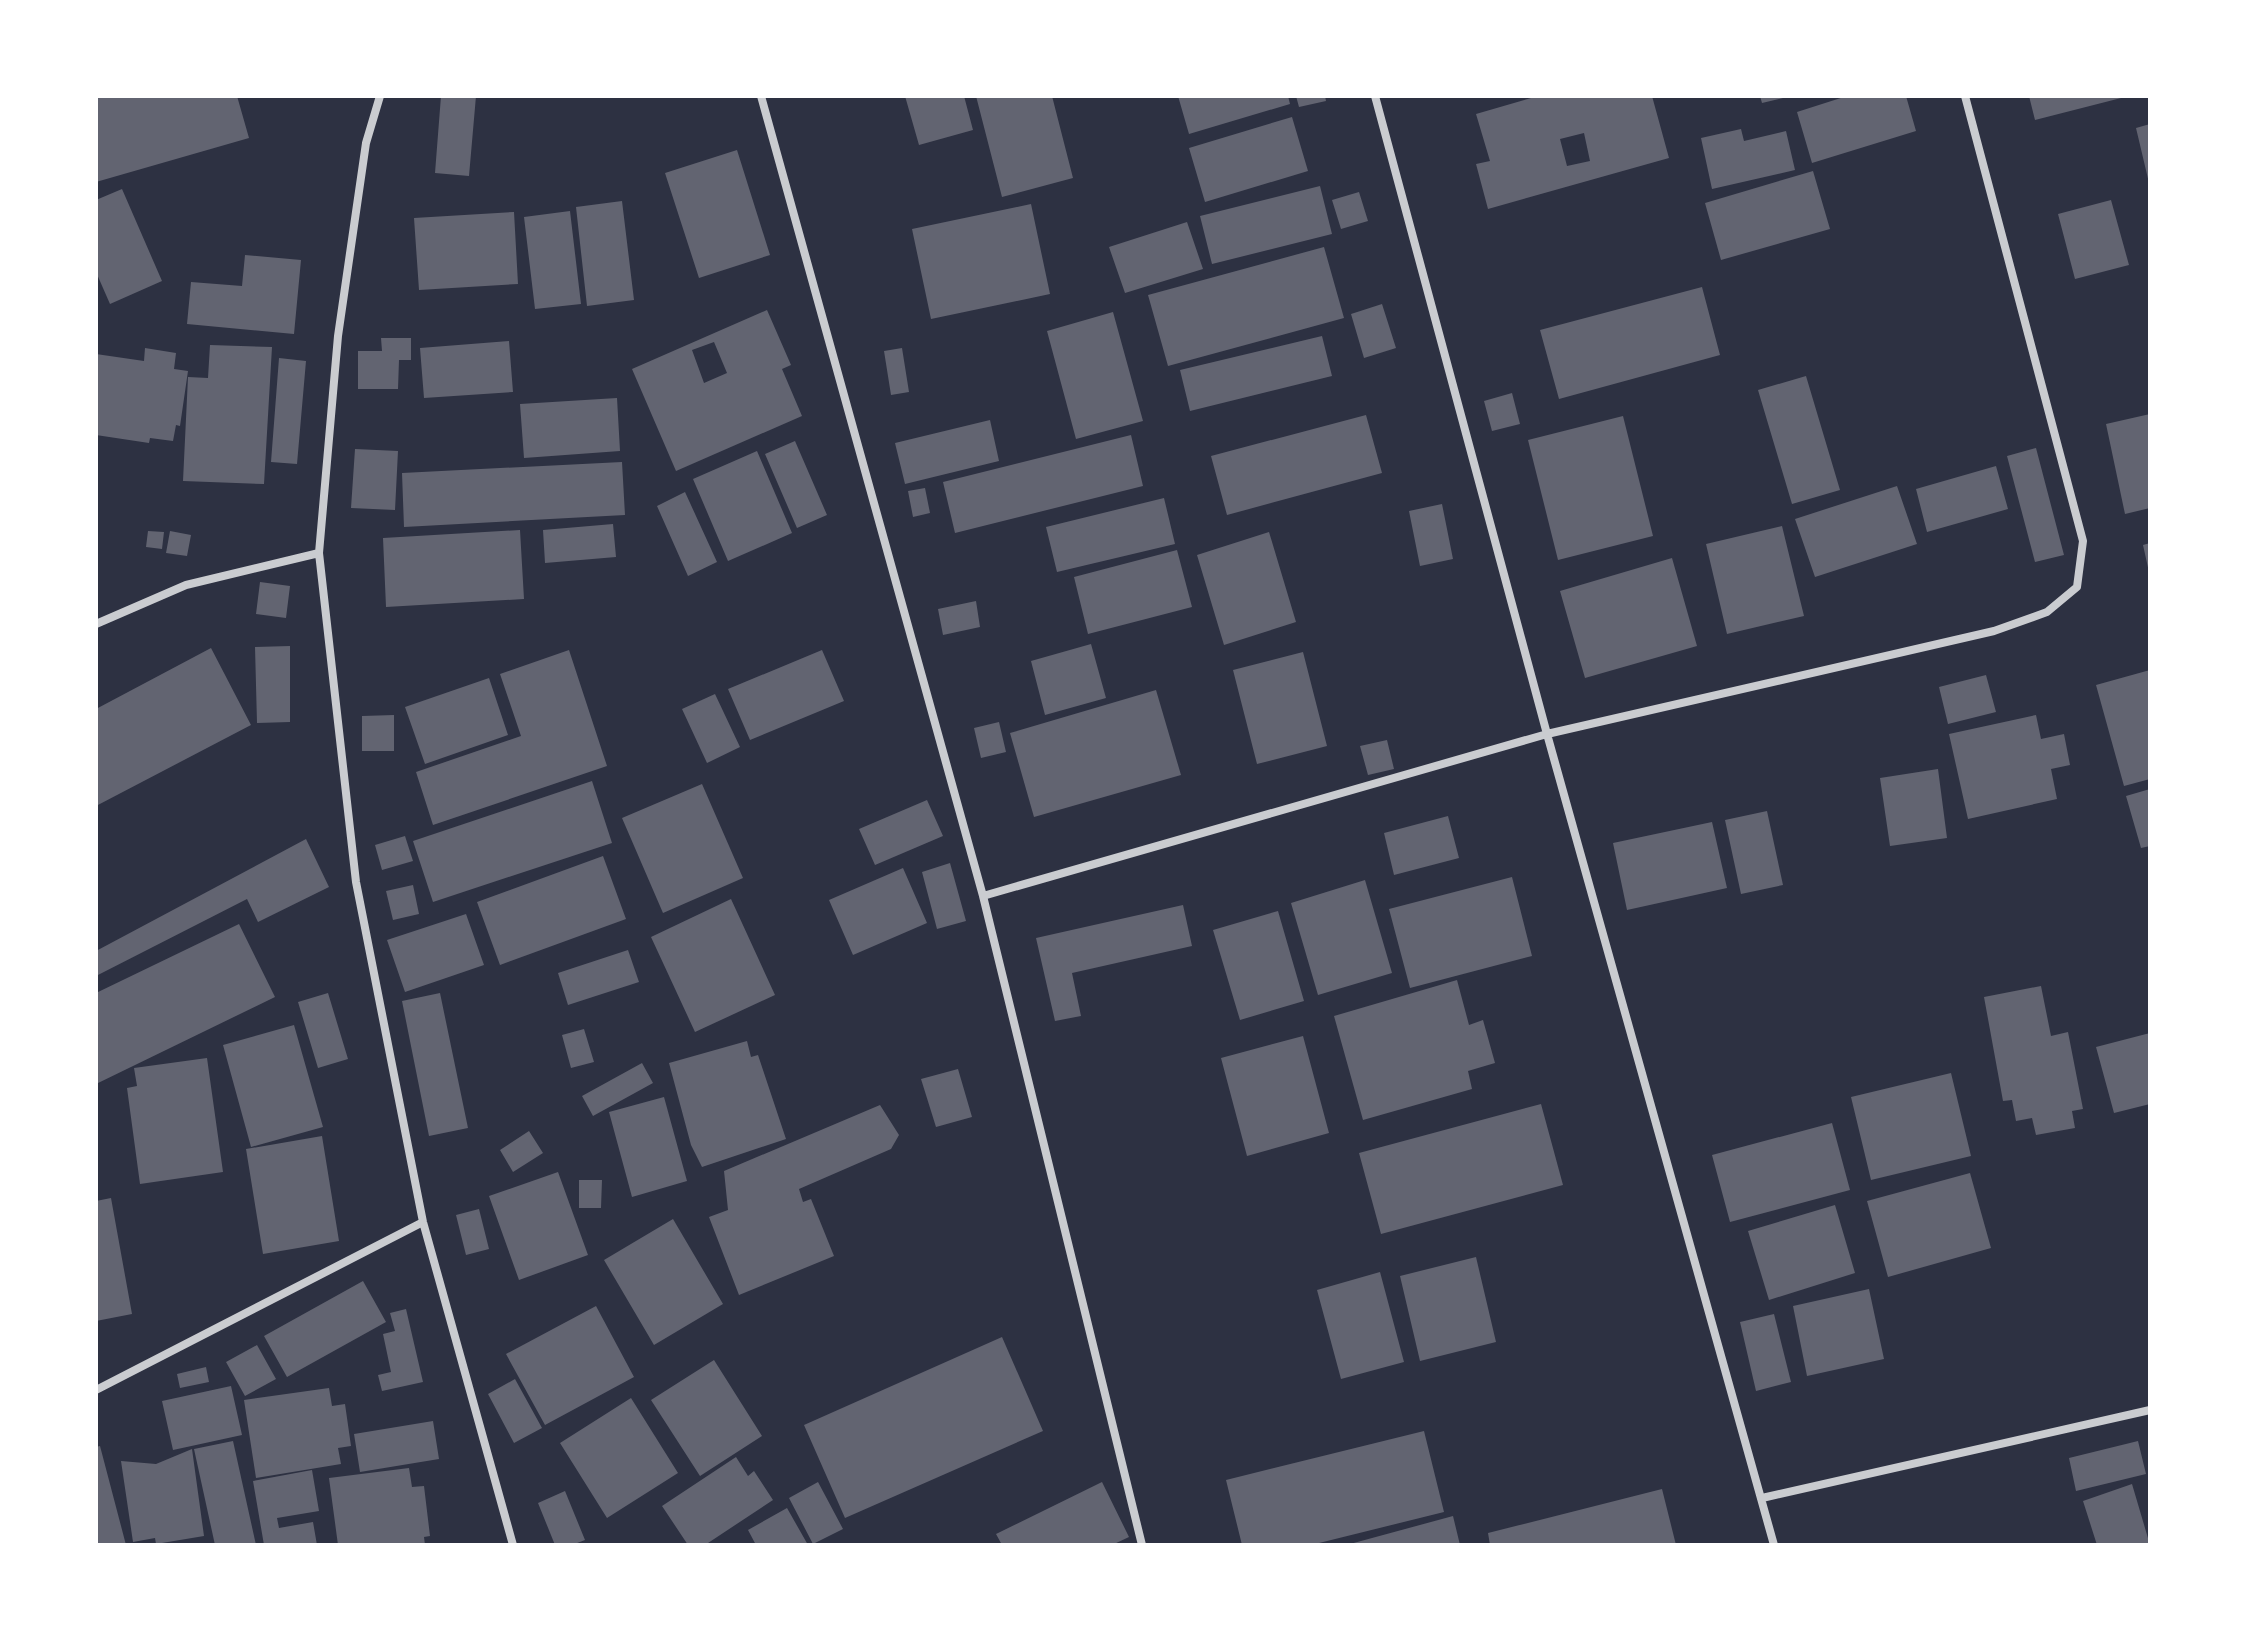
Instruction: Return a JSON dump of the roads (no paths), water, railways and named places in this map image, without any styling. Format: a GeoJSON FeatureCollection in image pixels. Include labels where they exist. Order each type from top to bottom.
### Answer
{"type":"FeatureCollection","features":[{"type":"Feature","properties":{"kind":"street"},"geometry":{"type":"LineString","coordinates":[[380,96],[366,143],[338,336],[319,553],[356,882],[423,1222],[513,1545]]}},
{"type":"Feature","properties":{"kind":"street"},"geometry":{"type":"LineString","coordinates":[[761,96],[983,896],[1142,1545]]}},
{"type":"Feature","properties":{"kind":"street"},"geometry":{"type":"LineString","coordinates":[[1375,96],[1547,734],[1774,1545]]}},
{"type":"Feature","properties":{"kind":"street"},"geometry":{"type":"LineString","coordinates":[[983,896],[1547,734],[1994,631],[2047,612],[2077,587],[2083,541],[1965,96]]}},
{"type":"Feature","properties":{"kind":"street"},"geometry":{"type":"LineString","coordinates":[[96,624],[186,585],[319,553]]}},
{"type":"Feature","properties":{"kind":"street"},"geometry":{"type":"LineString","coordinates":[[96,1390],[423,1222]]}},
{"type":"Feature","properties":{"kind":"street"},"geometry":{"type":"LineString","coordinates":[[1762,1498],[2150,1410]]}}]}
